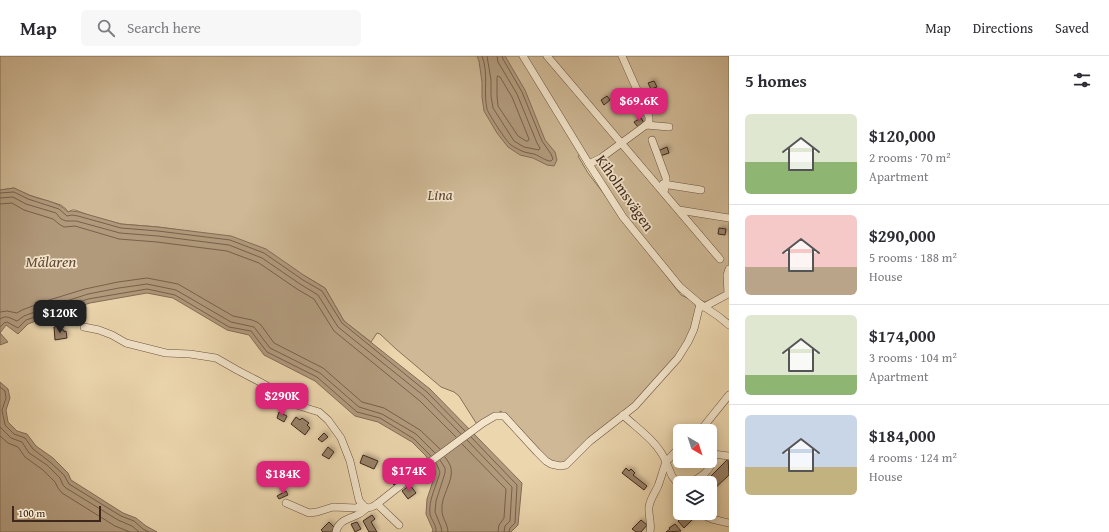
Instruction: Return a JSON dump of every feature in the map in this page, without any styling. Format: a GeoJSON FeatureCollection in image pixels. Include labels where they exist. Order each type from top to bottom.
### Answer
{"type":"FeatureCollection","features":[{"type":"Feature","properties":{"kind":"street","name":"Kiholmsvägen"},"geometry":{"type":"LineString","coordinates":[[523,56],[623,217],[680,287],[702,306],[729,325]]}},
{"type":"Feature","properties":{"kind":"street"},"geometry":{"type":"LineString","coordinates":[[547,56],[720,258]]}},
{"type":"Feature","properties":{"kind":"street"},"geometry":{"type":"LineString","coordinates":[[589,164],[601,158],[649,122],[649,117],[622,56]]}},
{"type":"Feature","properties":{"kind":"street"},"geometry":{"type":"LineString","coordinates":[[646,125],[669,127]]}},
{"type":"Feature","properties":{"kind":"street"},"geometry":{"type":"LineString","coordinates":[[652,140],[666,178],[664,192]]}},
{"type":"Feature","properties":{"kind":"street"},"geometry":{"type":"LineString","coordinates":[[655,182],[701,190]]}},
{"type":"Feature","properties":{"kind":"street"},"geometry":{"type":"LineString","coordinates":[[679,210],[729,218]]}},
{"type":"Feature","properties":{"kind":"street"},"geometry":{"type":"LineString","coordinates":[[286,503],[309,513],[333,507],[371,508],[430,462],[495,416],[504,416],[546,461],[560,466],[566,465],[590,441],[635,406],[684,350],[702,306],[729,295],[727,275],[729,269]]}},
{"type":"Feature","properties":{"kind":"street"},"geometry":{"type":"LineString","coordinates":[[84,327],[99,330],[126,343],[166,354],[190,354],[216,358],[274,390],[293,404],[319,412],[328,420],[341,438],[350,461],[359,500],[365,507]]}},
{"type":"Feature","properties":{"kind":"street"},"geometry":{"type":"LineString","coordinates":[[706,424],[729,395]]}},
{"type":"Feature","properties":{"kind":"street"},"geometry":{"type":"LineString","coordinates":[[623,415],[662,452],[673,477]]}},
{"type":"Feature","properties":{"kind":"street"},"geometry":{"type":"LineString","coordinates":[[717,453],[729,456]]}},
{"type":"Feature","properties":{"kind":"street"},"geometry":{"type":"LineString","coordinates":[[650,532],[651,526],[649,507],[651,500],[666,462],[673,454]]}},
{"type":"Feature","properties":{"kind":"street"},"geometry":{"type":"LineString","coordinates":[[703,476],[710,468]]}},
{"type":"Feature","properties":{"kind":"street"},"geometry":{"type":"LineString","coordinates":[[659,483],[667,477],[673,479]]}},
{"type":"Feature","properties":{"kind":"street"},"geometry":{"type":"LineString","coordinates":[[377,504],[399,525]]}},
{"type":"Feature","properties":{"kind":"street"},"geometry":{"type":"LineString","coordinates":[[336,532],[336,529],[345,520],[360,514],[365,507]]}},
{"type":"Feature","properties":{"kind":"street"},"geometry":{"type":"LineString","coordinates":[[716,520],[729,523]]}},
{"type":"Feature","properties":{"kind":"green space","name":"Lina"},"geometry":{"type":"Polygon","coordinates":[[[0,56],[729,56],[729,296],[704,302],[690,294],[625,215],[584,153],[578,156],[588,173],[681,295],[700,304],[688,342],[635,406],[566,465],[551,464],[504,416],[501,411],[478,426],[459,396],[454,392],[441,387],[380,334],[377,333],[371,342],[344,321],[325,288],[305,276],[195,232],[121,224],[75,210],[68,212],[61,205],[29,195],[14,188],[0,190],[0,56]]]}},
{"type":"Feature","properties":{"kind":"water"},"geometry":{"type":"Polygon","coordinates":[[[477,56],[505,56],[525,90],[545,140],[555,152],[557,160],[554,166],[547,165],[533,158],[520,155],[508,147],[497,133],[484,111],[482,82],[477,56]]]}},
{"type":"Feature","properties":{"kind":"water","name":"Mälaren"},"geometry":{"type":"Polygon","coordinates":[[[14,188],[34,197],[59,205],[68,212],[79,212],[121,224],[231,236],[266,249],[325,288],[344,321],[430,389],[522,483],[518,525],[511,532],[432,532],[433,530],[426,514],[427,499],[436,472],[426,456],[412,442],[378,422],[355,416],[315,381],[264,355],[249,335],[227,330],[173,298],[147,293],[90,303],[28,324],[18,334],[6,325],[0,333],[0,190],[14,188]]]}},
{"type":"Feature","properties":{"kind":"water"},"geometry":{"type":"Polygon","coordinates":[[[0,333],[8,342],[0,345],[0,333]]]}},
{"type":"Feature","properties":{"kind":"water"},"geometry":{"type":"Polygon","coordinates":[[[0,382],[8,389],[10,398],[6,410],[8,422],[17,431],[27,434],[36,446],[53,458],[68,473],[71,480],[123,513],[136,518],[157,532],[0,532],[0,382]]]}},
{"type":"Feature","properties":{"kind":"building"},"geometry":{"type":"Polygon","coordinates":[[[654,81],[657,87],[651,89],[648,83],[654,81]]]}},
{"type":"Feature","properties":{"kind":"building"},"geometry":{"type":"Polygon","coordinates":[[[657,90],[660,95],[654,98],[652,93],[657,90]]]}},
{"type":"Feature","properties":{"kind":"building"},"geometry":{"type":"Polygon","coordinates":[[[607,96],[610,100],[604,105],[601,100],[607,96]]]}},
{"type":"Feature","properties":{"kind":"building"},"geometry":{"type":"Polygon","coordinates":[[[663,101],[665,105],[657,109],[655,105],[663,101]]]}},
{"type":"Feature","properties":{"kind":"building"},"geometry":{"type":"Polygon","coordinates":[[[641,118],[644,123],[638,127],[634,122],[641,118]]]}},
{"type":"Feature","properties":{"kind":"building"},"geometry":{"type":"Polygon","coordinates":[[[667,147],[669,153],[660,156],[658,151],[667,147]]]}},
{"type":"Feature","properties":{"kind":"building"},"geometry":{"type":"Polygon","coordinates":[[[719,228],[726,229],[725,235],[718,234],[719,228]]]}},
{"type":"Feature","properties":{"kind":"building"},"geometry":{"type":"Polygon","coordinates":[[[59,326],[60,330],[64,330],[64,332],[66,331],[67,338],[55,340],[54,327],[59,326]]]}},
{"type":"Feature","properties":{"kind":"building"},"geometry":{"type":"Polygon","coordinates":[[[279,412],[287,416],[284,422],[277,418],[279,412]]]}},
{"type":"Feature","properties":{"kind":"building"},"geometry":{"type":"Polygon","coordinates":[[[296,417],[300,420],[302,418],[309,423],[307,425],[310,428],[305,435],[291,424],[296,417]]]}},
{"type":"Feature","properties":{"kind":"building"},"geometry":{"type":"Polygon","coordinates":[[[324,433],[328,437],[322,442],[318,439],[324,433]]]}},
{"type":"Feature","properties":{"kind":"building"},"geometry":{"type":"Polygon","coordinates":[[[328,447],[334,452],[329,459],[322,455],[328,447]]]}},
{"type":"Feature","properties":{"kind":"building"},"geometry":{"type":"Polygon","coordinates":[[[363,455],[378,461],[374,469],[360,463],[363,455]]]}},
{"type":"Feature","properties":{"kind":"building"},"geometry":{"type":"Polygon","coordinates":[[[728,459],[729,475],[717,486],[717,476],[711,476],[728,459]]]}},
{"type":"Feature","properties":{"kind":"building"},"geometry":{"type":"Polygon","coordinates":[[[394,463],[401,469],[396,475],[389,468],[394,463]]]}},
{"type":"Feature","properties":{"kind":"building"},"geometry":{"type":"Polygon","coordinates":[[[626,468],[629,471],[631,469],[635,473],[633,475],[647,486],[644,490],[622,473],[626,468]]]}},
{"type":"Feature","properties":{"kind":"building"},"geometry":{"type":"Polygon","coordinates":[[[393,475],[398,482],[394,485],[388,479],[393,475]]]}},
{"type":"Feature","properties":{"kind":"building"},"geometry":{"type":"Polygon","coordinates":[[[410,485],[416,493],[408,499],[402,491],[410,485]]]}},
{"type":"Feature","properties":{"kind":"building"},"geometry":{"type":"Polygon","coordinates":[[[286,491],[288,495],[279,499],[277,496],[286,491]]]}},
{"type":"Feature","properties":{"kind":"building"},"geometry":{"type":"Polygon","coordinates":[[[372,515],[375,519],[371,522],[377,532],[369,532],[363,521],[372,515]]]}},
{"type":"Feature","properties":{"kind":"building"},"geometry":{"type":"Polygon","coordinates":[[[641,520],[647,525],[641,532],[636,532],[632,529],[641,520]]]}},
{"type":"Feature","properties":{"kind":"building"},"geometry":{"type":"Polygon","coordinates":[[[679,520],[692,520],[684,528],[678,521],[679,520]]]}},
{"type":"Feature","properties":{"kind":"building"},"geometry":{"type":"Polygon","coordinates":[[[329,522],[335,528],[332,532],[323,532],[321,530],[329,522]]]}},
{"type":"Feature","properties":{"kind":"building"},"geometry":{"type":"Polygon","coordinates":[[[357,522],[361,529],[355,532],[351,524],[357,522]]]}},
{"type":"Feature","properties":{"kind":"building"},"geometry":{"type":"Polygon","coordinates":[[[675,524],[681,531],[666,532],[670,529],[669,528],[675,524]]]}}]}
